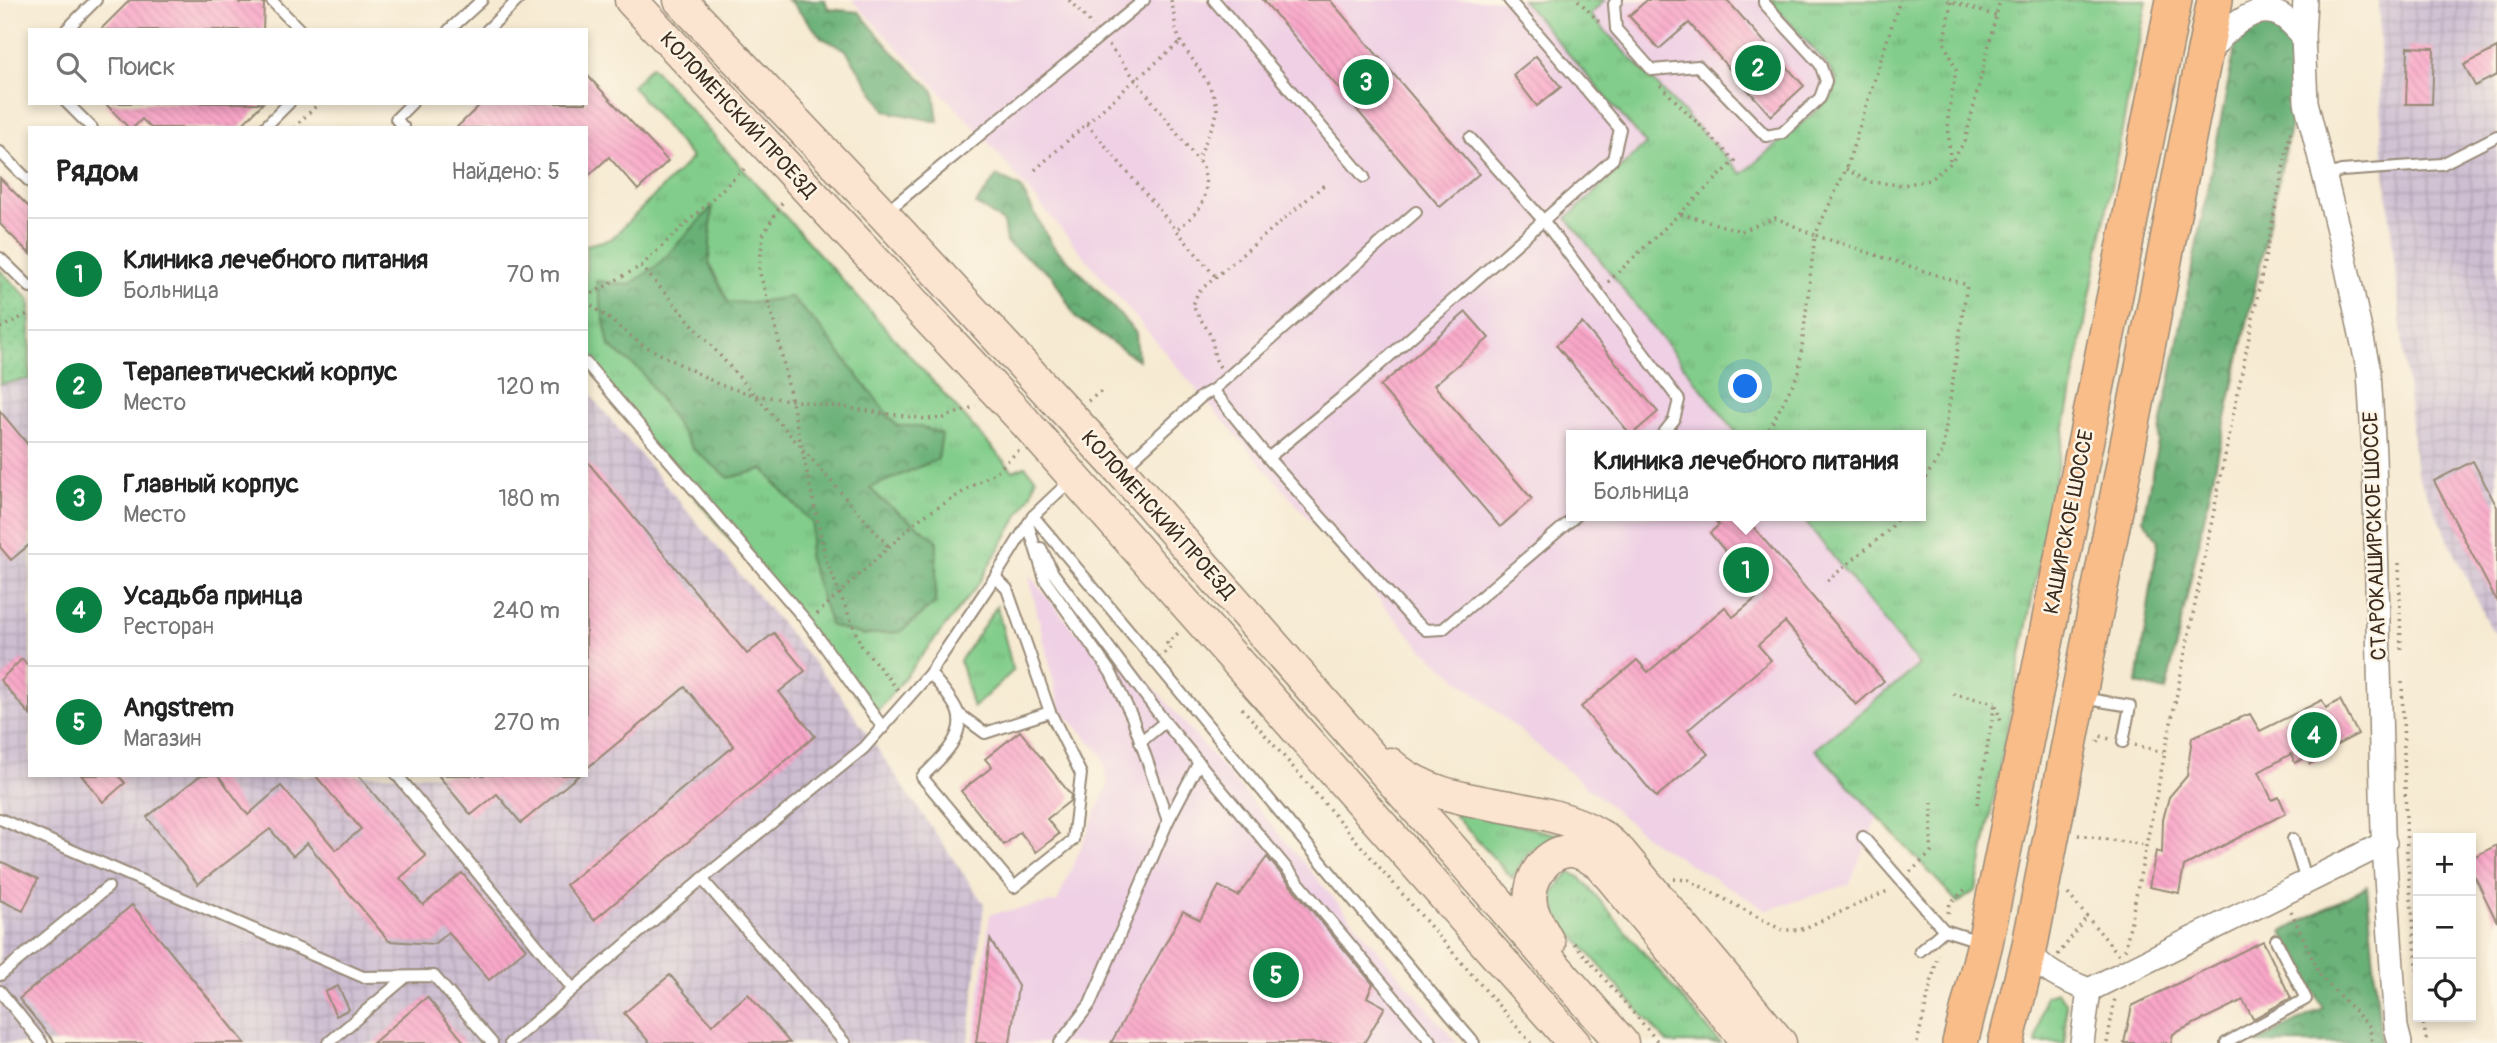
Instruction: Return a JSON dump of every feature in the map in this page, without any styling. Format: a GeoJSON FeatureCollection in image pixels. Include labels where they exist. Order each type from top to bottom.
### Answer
{"type":"FeatureCollection","features":[{"type":"Feature","properties":{"kind":"main road","name":"КОЛОМЕНСКИЙ ПРОЕЗД"},"geometry":{"type":"LineString","coordinates":[[631,0],[985,378],[1573,1042]]}},
{"type":"Feature","properties":{"kind":"main road","name":"КОЛОМЕНСКИЙ ПРОЕЗД"},"geometry":{"type":"LineString","coordinates":[[680,0],[1120,470],[1622,1043]]}},
{"type":"Feature","properties":{"kind":"main road","name":"КАШИРСКОЕ ШОССЕ"},"geometry":{"type":"LineString","coordinates":[[1960,1036],[1985,943],[2174,0]]}},
{"type":"Feature","properties":{"kind":"main road","name":"КАШИРСКОЕ ШОССЕ"},"geometry":{"type":"LineString","coordinates":[[2007,1041],[2029,950],[2215,0]]}},
{"type":"Feature","properties":{"kind":"main road"},"geometry":{"type":"LineString","coordinates":[[1315,692],[1396,770],[1418,783],[1461,797],[1559,819],[1599,834],[1620,852],[1780,1043]]}},
{"type":"Feature","properties":{"kind":"main road"},"geometry":{"type":"LineString","coordinates":[[1569,983],[1531,909],[1530,891],[1537,871],[1553,856],[1570,851],[1585,854],[1600,864],[1749,1043]]}},
{"type":"Feature","properties":{"kind":"street","name":"СТАРОКАШИРСКОЕ ШОССЕ"},"geometry":{"type":"LineString","coordinates":[[2305,0],[2303,36],[2306,102],[2369,372],[2385,843],[2396,1027],[2400,1043]]}},
{"type":"Feature","properties":{"kind":"street"},"geometry":{"type":"LineString","coordinates":[[2203,61],[2228,30],[2241,20],[2262,12],[2280,15],[2303,36]]}},
{"type":"Feature","properties":{"kind":"street"},"geometry":{"type":"LineString","coordinates":[[2029,950],[2038,963],[2055,977],[2089,990],[2385,843]]}},
{"type":"Feature","properties":{"kind":"street"},"geometry":{"type":"LineString","coordinates":[[2082,1043],[2089,990]]}},
{"type":"Feature","properties":{"kind":"lane"},"geometry":{"type":"LineString","coordinates":[[68,28],[96,0]]}},
{"type":"Feature","properties":{"kind":"lane"},"geometry":{"type":"LineString","coordinates":[[271,0],[298,28]]}},
{"type":"Feature","properties":{"kind":"lane"},"geometry":{"type":"LineString","coordinates":[[451,28],[482,0]]}},
{"type":"Feature","properties":{"kind":"lane"},"geometry":{"type":"LineString","coordinates":[[489,28],[518,0]]}},
{"type":"Feature","properties":{"kind":"lane"},"geometry":{"type":"LineString","coordinates":[[883,214],[1144,0]]}},
{"type":"Feature","properties":{"kind":"lane"},"geometry":{"type":"LineString","coordinates":[[1214,0],[1364,177]]}},
{"type":"Feature","properties":{"kind":"lane"},"geometry":{"type":"LineString","coordinates":[[1268,458],[1351,390],[1613,159],[1620,129],[1509,0]]}},
{"type":"Feature","properties":{"kind":"lane"},"geometry":{"type":"LineString","coordinates":[[1617,0],[1614,4],[1616,29],[1651,70],[1698,66],[1766,136],[1782,133],[1801,116],[1820,98],[1826,81],[1820,64],[1763,0]]}},
{"type":"Feature","properties":{"kind":"lane"},"geometry":{"type":"LineString","coordinates":[[69,105],[90,126]]}},
{"type":"Feature","properties":{"kind":"lane"},"geometry":{"type":"LineString","coordinates":[[266,126],[287,105]]}},
{"type":"Feature","properties":{"kind":"lane"},"geometry":{"type":"LineString","coordinates":[[402,126],[396,119],[410,105]]}},
{"type":"Feature","properties":{"kind":"lane"},"geometry":{"type":"LineString","coordinates":[[2325,177],[2340,171],[2442,164],[2497,136]]}},
{"type":"Feature","properties":{"kind":"lane"},"geometry":{"type":"LineString","coordinates":[[1470,138],[1544,220],[1679,400],[1674,420],[1666,430]]}},
{"type":"Feature","properties":{"kind":"lane"},"geometry":{"type":"LineString","coordinates":[[0,152],[28,180]]}},
{"type":"Feature","properties":{"kind":"lane"},"geometry":{"type":"LineString","coordinates":[[1120,470],[1416,212]]}},
{"type":"Feature","properties":{"kind":"lane"},"geometry":{"type":"LineString","coordinates":[[0,258],[28,285]]}},
{"type":"Feature","properties":{"kind":"lane"},"geometry":{"type":"LineString","coordinates":[[588,365],[808,623],[883,728]]}},
{"type":"Feature","properties":{"kind":"lane"},"geometry":{"type":"LineString","coordinates":[[1213,390],[1268,458],[1411,618],[1426,630],[1443,629],[1570,521]]}},
{"type":"Feature","properties":{"kind":"lane"},"geometry":{"type":"LineString","coordinates":[[510,1043],[702,879],[864,748],[930,673],[1030,520],[1074,477]]}},
{"type":"Feature","properties":{"kind":"lane"},"geometry":{"type":"LineString","coordinates":[[1030,520],[1054,572],[1165,722],[1430,1042]]}},
{"type":"Feature","properties":{"kind":"lane"},"geometry":{"type":"LineString","coordinates":[[1030,520],[1045,580],[1111,673],[1132,717],[1168,821]]}},
{"type":"Feature","properties":{"kind":"lane"},"geometry":{"type":"LineString","coordinates":[[1030,520],[1164,672],[1320,863],[1474,1043]]}},
{"type":"Feature","properties":{"kind":"lane"},"geometry":{"type":"LineString","coordinates":[[959,714],[957,738],[922,777],[1014,887],[1073,840],[1081,774],[1051,712],[1008,592],[995,577]]}},
{"type":"Feature","properties":{"kind":"lane"},"geometry":{"type":"LineString","coordinates":[[930,673],[959,714],[985,733],[1051,712]]}},
{"type":"Feature","properties":{"kind":"lane"},"geometry":{"type":"LineString","coordinates":[[2079,698],[2130,706],[2123,742]]}},
{"type":"Feature","properties":{"kind":"lane"},"geometry":{"type":"LineString","coordinates":[[1140,742],[1165,722]]}},
{"type":"Feature","properties":{"kind":"lane"},"geometry":{"type":"LineString","coordinates":[[1060,1043],[1090,1004],[1168,821],[1199,762]]}},
{"type":"Feature","properties":{"kind":"lane"},"geometry":{"type":"LineString","coordinates":[[399,777],[573,989]]}},
{"type":"Feature","properties":{"kind":"lane"},"geometry":{"type":"LineString","coordinates":[[0,819],[363,977],[434,976],[492,1043]]}},
{"type":"Feature","properties":{"kind":"lane"},"geometry":{"type":"LineString","coordinates":[[1863,837],[1944,930],[1985,943]]}},
{"type":"Feature","properties":{"kind":"lane"},"geometry":{"type":"LineString","coordinates":[[2292,839],[2306,881]]}},
{"type":"Feature","properties":{"kind":"lane"},"geometry":{"type":"LineString","coordinates":[[702,879],[845,1043]]}},
{"type":"Feature","properties":{"kind":"lane"},"geometry":{"type":"LineString","coordinates":[[0,975],[108,887]]}},
{"type":"Feature","properties":{"kind":"lane"},"geometry":{"type":"LineString","coordinates":[[1920,951],[1944,930]]}},
{"type":"Feature","properties":{"kind":"lane"},"geometry":{"type":"LineString","coordinates":[[2226,1043],[2306,999],[2276,940]]}},
{"type":"Feature","properties":{"kind":"lane"},"geometry":{"type":"LineString","coordinates":[[328,1043],[406,977]]}},
{"type":"Feature","properties":{"kind":"lane"},"geometry":{"type":"LineString","coordinates":[[0,991],[43,1043]]}},
{"type":"Feature","properties":{"kind":"path"},"geometry":{"type":"LineString","coordinates":[[1069,0],[1101,35],[1203,167],[1207,186],[1201,209],[1177,230]]}},
{"type":"Feature","properties":{"kind":"path"},"geometry":{"type":"LineString","coordinates":[[1171,0],[1181,42],[1211,92],[1217,109],[1216,120],[1202,146],[1198,161]]}},
{"type":"Feature","properties":{"kind":"path"},"geometry":{"type":"LineString","coordinates":[[1578,0],[1605,28]]}},
{"type":"Feature","properties":{"kind":"path"},"geometry":{"type":"LineString","coordinates":[[1769,430],[1799,372],[1815,234],[1846,169],[1900,0]]}},
{"type":"Feature","properties":{"kind":"path"},"geometry":{"type":"LineString","coordinates":[[1951,163],[1948,117],[1956,70],[1944,42],[1949,0],[1996,16]]}},
{"type":"Feature","properties":{"kind":"path"},"geometry":{"type":"LineString","coordinates":[[1846,169],[1870,182],[1903,185],[1930,180],[1951,163],[1965,141],[2000,0]]}},
{"type":"Feature","properties":{"kind":"path"},"geometry":{"type":"LineString","coordinates":[[1035,170],[1181,42]]}},
{"type":"Feature","properties":{"kind":"path"},"geometry":{"type":"LineString","coordinates":[[1599,290],[1735,161],[1651,76]]}},
{"type":"Feature","properties":{"kind":"path"},"geometry":{"type":"LineString","coordinates":[[2062,887],[2123,959],[2295,114],[2306,102]]}},
{"type":"Feature","properties":{"kind":"path"},"geometry":{"type":"LineString","coordinates":[[296,126],[316,105]]}},
{"type":"Feature","properties":{"kind":"path"},"geometry":{"type":"LineString","coordinates":[[1087,124],[1215,276]]}},
{"type":"Feature","properties":{"kind":"path"},"geometry":{"type":"LineString","coordinates":[[588,298],[641,267],[747,167]]}},
{"type":"Feature","properties":{"kind":"path"},"geometry":{"type":"LineString","coordinates":[[1228,377],[1214,358],[1211,336],[1199,320],[1194,305],[1198,292],[1324,184]]}},
{"type":"Feature","properties":{"kind":"path"},"geometry":{"type":"LineString","coordinates":[[782,203],[763,235],[759,270],[776,329],[826,560],[861,645],[906,700]]}},
{"type":"Feature","properties":{"kind":"path"},"geometry":{"type":"LineString","coordinates":[[1681,214],[1741,231],[1776,218],[1815,234],[1967,285],[1942,453],[1926,477]]}},
{"type":"Feature","properties":{"kind":"path"},"geometry":{"type":"LineString","coordinates":[[641,267],[889,547]]}},
{"type":"Feature","properties":{"kind":"path"},"geometry":{"type":"LineString","coordinates":[[588,301],[641,344],[720,385],[754,395],[926,419],[944,418],[978,405]]}},
{"type":"Feature","properties":{"kind":"path"},"geometry":{"type":"LineString","coordinates":[[0,327],[28,314]]}},
{"type":"Feature","properties":{"kind":"path"},"geometry":{"type":"LineString","coordinates":[[808,623],[919,519],[997,471],[1019,450]]}},
{"type":"Feature","properties":{"kind":"path"},"geometry":{"type":"LineString","coordinates":[[1827,581],[1890,529],[1896,521]]}},
{"type":"Feature","properties":{"kind":"path"},"geometry":{"type":"LineString","coordinates":[[1167,643],[1178,633]]}},
{"type":"Feature","properties":{"kind":"path"},"geometry":{"type":"LineString","coordinates":[[1953,694],[1995,703]]}},
{"type":"Feature","properties":{"kind":"path"},"geometry":{"type":"LineString","coordinates":[[1995,703],[2001,720],[1998,732]]}},
{"type":"Feature","properties":{"kind":"path"},"geometry":{"type":"LineString","coordinates":[[1977,804],[1995,703]]}},
{"type":"Feature","properties":{"kind":"path"},"geometry":{"type":"LineString","coordinates":[[1241,707],[1531,1043]]}},
{"type":"Feature","properties":{"kind":"path"},"geometry":{"type":"LineString","coordinates":[[1689,880],[1782,930],[1800,930],[1903,885],[1900,880],[1931,853],[1932,803]]}},
{"type":"Feature","properties":{"kind":"path"},"geometry":{"type":"LineString","coordinates":[[2076,834],[2145,845]]}},
{"type":"Feature","properties":{"kind":"path"},"geometry":{"type":"LineString","coordinates":[[1917,1043],[1950,902],[1967,889],[1970,877]]}},
{"type":"Feature","properties":{"kind":"path"},"geometry":{"type":"LineString","coordinates":[[2290,909],[2321,977],[2370,1027],[2372,1043]]}},
{"type":"Feature","properties":{"kind":"path"},"geometry":{"type":"LineString","coordinates":[[1573,941],[1659,1043]]}},
{"type":"Feature","properties":{"kind":"path"},"geometry":{"type":"LineString","coordinates":[[2107,1043],[2120,975]]}},
{"type":"Feature","properties":{"kind":"path"},"geometry":{"type":"LineString","coordinates":[[2423,1022],[2427,1043]]}},
{"type":"Feature","properties":{"kind":"shaded area"},"geometry":{"type":"Polygon","coordinates":[[[852,0],[2087,0],[1886,796],[1850,884],[1767,910],[1653,842],[1422,649],[1202,396],[981,134],[852,0]]]}},
{"type":"Feature","properties":{"kind":"shaded area"},"geometry":{"type":"Polygon","coordinates":[[[2379,0],[2497,0],[2497,633],[2491,629],[2416,471],[2382,141],[2379,0]]]}},
{"type":"Feature","properties":{"kind":"shaded area"},"geometry":{"type":"Polygon","coordinates":[[[28,379],[28,777],[588,777],[588,392],[839,693],[984,904],[968,1043],[0,1043],[0,384],[28,379]]]}},
{"type":"Feature","properties":{"kind":"shaded area"},"geometry":{"type":"Polygon","coordinates":[[[1028,573],[1077,634],[1097,616],[1148,680],[1457,1043],[973,1043],[990,914],[1057,902],[1108,785],[1102,754],[1060,709],[1028,573]]]}},
{"type":"Feature","properties":{"kind":"green space"},"geometry":{"type":"Polygon","coordinates":[[[787,0],[825,0],[828,9],[859,12],[891,50],[934,91],[938,122],[886,111],[845,49],[822,38],[787,0]]]}},
{"type":"Feature","properties":{"kind":"green space"},"geometry":{"type":"Polygon","coordinates":[[[1522,0],[1605,0],[1590,15],[1742,174],[1830,99],[1837,80],[1772,0],[2147,0],[1976,890],[1958,903],[1815,749],[1919,665],[1805,521],[1926,521],[1926,430],[1734,430],[1567,218],[1646,144],[1522,0]]]}},
{"type":"Feature","properties":{"kind":"green space"},"geometry":{"type":"Polygon","coordinates":[[[2273,22],[2294,40],[2299,87],[2166,691],[2137,684],[2158,540],[2143,519],[2235,48],[2249,28],[2273,22]]]}},
{"type":"Feature","properties":{"kind":"green space"},"geometry":{"type":"Polygon","coordinates":[[[651,66],[1013,471],[1025,466],[1036,478],[1032,493],[977,586],[874,716],[588,366],[588,245],[611,239],[692,158],[632,86],[651,66]]]}},
{"type":"Feature","properties":{"kind":"green space"},"geometry":{"type":"Polygon","coordinates":[[[997,176],[1020,187],[1052,245],[1136,333],[1138,360],[1076,318],[1052,275],[1006,243],[1003,222],[976,204],[997,176]]]}},
{"type":"Feature","properties":{"kind":"green space"},"geometry":{"type":"Polygon","coordinates":[[[712,207],[709,263],[728,302],[750,303],[791,297],[822,330],[897,426],[918,426],[942,434],[938,459],[870,488],[884,502],[937,540],[935,603],[900,632],[863,635],[831,626],[808,556],[813,524],[764,469],[729,478],[693,449],[641,371],[609,346],[596,281],[629,285],[658,265],[712,207]]]}},
{"type":"Feature","properties":{"kind":"green space"},"geometry":{"type":"Polygon","coordinates":[[[0,270],[28,298],[28,379],[0,384],[0,270]]]}},
{"type":"Feature","properties":{"kind":"green space"},"geometry":{"type":"Polygon","coordinates":[[[997,606],[1013,671],[973,708],[960,661],[997,606]]]}},
{"type":"Feature","properties":{"kind":"green space"},"geometry":{"type":"Polygon","coordinates":[[[1458,811],[1568,837],[1529,852],[1512,878],[1455,816],[1458,811]]]}},
{"type":"Feature","properties":{"kind":"green space"},"geometry":{"type":"Polygon","coordinates":[[[1570,873],[1580,877],[1720,1043],[1667,1043],[1560,920],[1554,894],[1570,873]]]}},
{"type":"Feature","properties":{"kind":"green space"},"geometry":{"type":"Polygon","coordinates":[[[2367,886],[2381,1043],[2255,1043],[2323,1008],[2282,932],[2367,886]]]}},
{"type":"Feature","properties":{"kind":"green space"},"geometry":{"type":"Polygon","coordinates":[[[2057,992],[2066,1002],[2065,1043],[2036,1043],[2045,996],[2057,992]]]}},
{"type":"Feature","properties":{"kind":"building"},"geometry":{"type":"Polygon","coordinates":[[[130,0],[237,0],[240,3],[264,3],[263,28],[102,28],[130,0]]]}},
{"type":"Feature","properties":{"kind":"building"},"geometry":{"type":"Polygon","coordinates":[[[1263,0],[1330,0],[1479,174],[1440,207],[1263,0]]]}},
{"type":"Feature","properties":{"kind":"building"},"geometry":{"type":"Polygon","coordinates":[[[1647,0],[1727,0],[1804,86],[1771,116],[1689,23],[1659,49],[1629,16],[1647,0]]]}},
{"type":"Feature","properties":{"kind":"building"},"geometry":{"type":"Polygon","coordinates":[[[2408,47],[2434,48],[2432,104],[2406,104],[2408,47]]]}},
{"type":"Feature","properties":{"kind":"building"},"geometry":{"type":"Polygon","coordinates":[[[2497,48],[2497,75],[2475,86],[2464,65],[2497,48]]]}},
{"type":"Feature","properties":{"kind":"building"},"geometry":{"type":"Polygon","coordinates":[[[1536,56],[1561,87],[1537,106],[1513,75],[1536,56]]]}},
{"type":"Feature","properties":{"kind":"building"},"geometry":{"type":"Polygon","coordinates":[[[588,76],[668,161],[638,190],[609,157],[588,176],[588,126],[458,126],[480,105],[588,105],[588,76]]]}},
{"type":"Feature","properties":{"kind":"building"},"geometry":{"type":"Polygon","coordinates":[[[107,105],[261,105],[241,126],[149,126],[142,119],[135,126],[127,126],[107,105]]]}},
{"type":"Feature","properties":{"kind":"building"},"geometry":{"type":"Polygon","coordinates":[[[0,178],[28,206],[28,252],[0,224],[0,178]]]}},
{"type":"Feature","properties":{"kind":"building"},"geometry":{"type":"Polygon","coordinates":[[[1466,312],[1489,338],[1434,385],[1532,499],[1500,527],[1380,386],[1466,312]]]}},
{"type":"Feature","properties":{"kind":"building"},"geometry":{"type":"Polygon","coordinates":[[[1582,323],[1658,412],[1637,430],[1627,430],[1556,345],[1582,323]]]}},
{"type":"Feature","properties":{"kind":"building"},"geometry":{"type":"Polygon","coordinates":[[[0,411],[28,445],[28,546],[11,560],[0,547],[0,411]]]}},
{"type":"Feature","properties":{"kind":"building"},"geometry":{"type":"Polygon","coordinates":[[[2473,461],[2497,507],[2497,602],[2434,481],[2473,461]]]}},
{"type":"Feature","properties":{"kind":"building"},"geometry":{"type":"Polygon","coordinates":[[[588,462],[747,654],[774,633],[805,671],[779,692],[815,736],[594,920],[566,885],[734,746],[685,687],[588,767],[588,462]]]}},
{"type":"Feature","properties":{"kind":"building"},"geometry":{"type":"Polygon","coordinates":[[[1715,521],[1748,521],[1884,681],[1856,705],[1785,622],[1758,645],[1771,660],[1688,730],[1708,754],[1656,797],[1581,707],[1637,660],[1648,672],[1725,607],[1733,617],[1761,594],[1710,533],[1719,525],[1715,521]]]}},
{"type":"Feature","properties":{"kind":"building"},"geometry":{"type":"Polygon","coordinates":[[[22,659],[28,666],[28,713],[0,680],[22,659]]]}},
{"type":"Feature","properties":{"kind":"building"},"geometry":{"type":"Polygon","coordinates":[[[2322,700],[2326,708],[2340,700],[2358,734],[2329,749],[2331,753],[2310,764],[2306,757],[2295,763],[2291,754],[2259,772],[2272,800],[2279,797],[2286,813],[2184,866],[2179,893],[2149,887],[2156,851],[2162,853],[2163,820],[2169,797],[2187,776],[2192,737],[2250,714],[2260,731],[2322,700]]]}},
{"type":"Feature","properties":{"kind":"building"},"geometry":{"type":"Polygon","coordinates":[[[1020,731],[1071,795],[1070,801],[1047,819],[1059,834],[1036,852],[1020,832],[1004,845],[961,791],[992,767],[985,759],[1020,731]]]}},
{"type":"Feature","properties":{"kind":"building"},"geometry":{"type":"Polygon","coordinates":[[[83,777],[120,777],[125,783],[103,802],[83,777]]]}},
{"type":"Feature","properties":{"kind":"building"},"geometry":{"type":"Polygon","coordinates":[[[198,777],[220,777],[248,815],[281,786],[336,850],[361,829],[317,777],[360,777],[426,856],[400,878],[423,905],[462,873],[526,949],[489,980],[448,932],[434,944],[389,941],[307,843],[293,856],[270,829],[198,884],[147,817],[198,777]]]}},
{"type":"Feature","properties":{"kind":"building"},"geometry":{"type":"Polygon","coordinates":[[[440,777],[577,777],[521,823],[497,794],[471,815],[440,777]]]}},
{"type":"Feature","properties":{"kind":"building"},"geometry":{"type":"Polygon","coordinates":[[[2497,845],[2497,922],[2476,879],[2476,856],[2497,845]]]}},
{"type":"Feature","properties":{"kind":"building"},"geometry":{"type":"Polygon","coordinates":[[[1267,857],[1373,984],[1367,997],[1385,1007],[1364,1043],[1111,1043],[1183,911],[1200,920],[1219,886],[1238,896],[1267,857]]]}},
{"type":"Feature","properties":{"kind":"building"},"geometry":{"type":"Polygon","coordinates":[[[0,861],[38,879],[23,911],[0,900],[0,861]]]}},
{"type":"Feature","properties":{"kind":"building"},"geometry":{"type":"Polygon","coordinates":[[[132,905],[245,1043],[55,1043],[19,999],[132,905]]]}},
{"type":"Feature","properties":{"kind":"building"},"geometry":{"type":"Polygon","coordinates":[[[990,939],[1018,986],[1010,1043],[976,1043],[990,939]]]}},
{"type":"Feature","properties":{"kind":"building"},"geometry":{"type":"Polygon","coordinates":[[[2263,941],[2291,998],[2253,1019],[2243,1000],[2173,1034],[2171,1043],[2124,1043],[2132,1006],[2263,941]]]}},
{"type":"Feature","properties":{"kind":"building"},"geometry":{"type":"Polygon","coordinates":[[[670,975],[712,1025],[748,994],[790,1043],[650,1043],[624,1013],[670,975]]]}},
{"type":"Feature","properties":{"kind":"building"},"geometry":{"type":"Polygon","coordinates":[[[338,986],[349,1009],[336,1016],[325,992],[338,986]]]}},
{"type":"Feature","properties":{"kind":"building"},"geometry":{"type":"Polygon","coordinates":[[[427,997],[465,1043],[373,1043],[427,997]]]}},
{"type":"Feature","properties":{"kind":"place","name":"Терапевтический корпус"},"geometry":{"type":"Point","coordinates":[1758,68]}},
{"type":"Feature","properties":{"kind":"place","name":"Главный корпус"},"geometry":{"type":"Point","coordinates":[1366,82]}},
{"type":"Feature","properties":{"kind":"place","name":"Клиника лечебного питания"},"geometry":{"type":"Point","coordinates":[1746,570]}},
{"type":"Feature","properties":{"kind":"place","name":"Усадьба принца"},"geometry":{"type":"Point","coordinates":[2314,735]}},
{"type":"Feature","properties":{"kind":"place","name":"Angstrem"},"geometry":{"type":"Point","coordinates":[1276,975]}}]}
